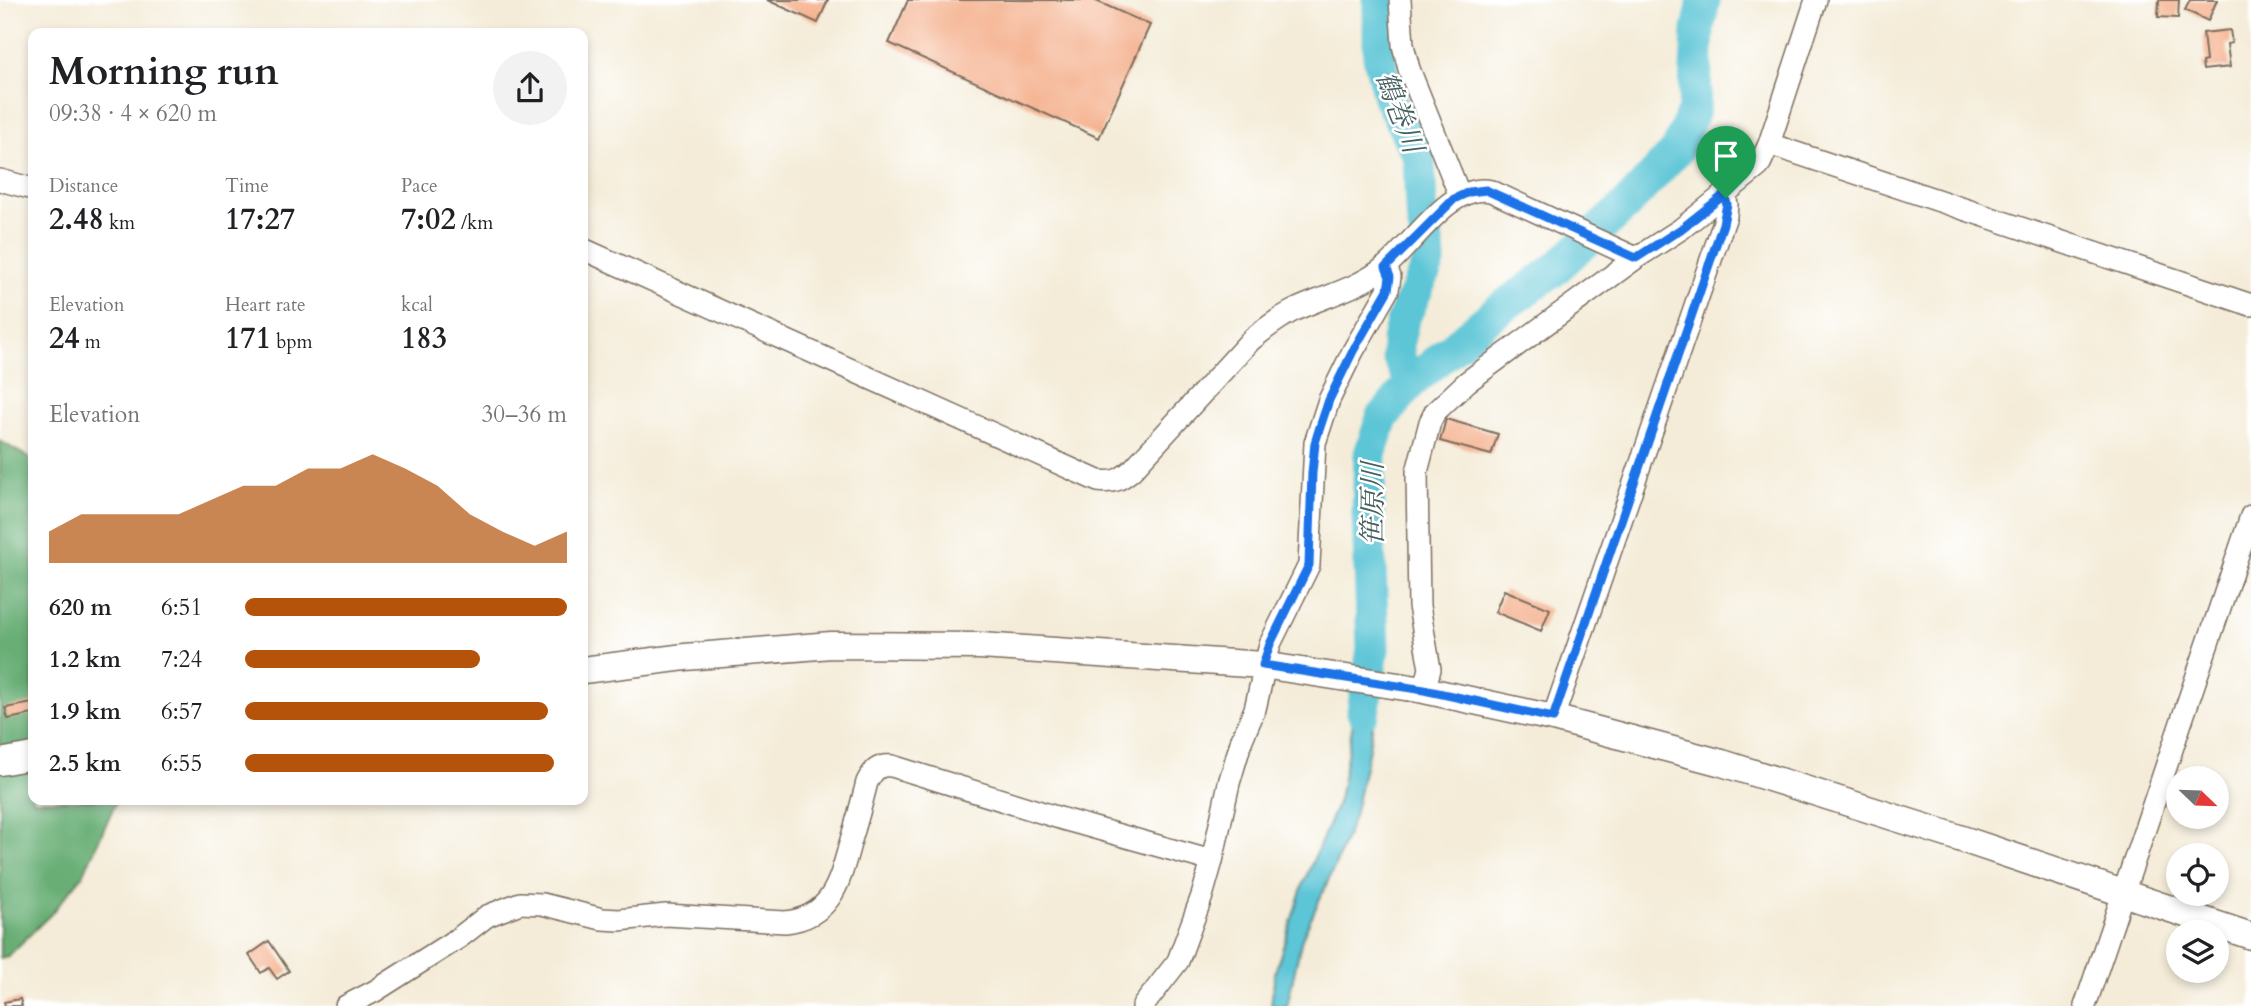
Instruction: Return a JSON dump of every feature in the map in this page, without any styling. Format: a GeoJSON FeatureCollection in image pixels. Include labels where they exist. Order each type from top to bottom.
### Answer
{"type":"FeatureCollection","features":[{"type":"Feature","properties":{"kind":"street"},"geometry":{"type":"LineString","coordinates":[[1400,0],[1403,45],[1409,69],[1457,198]]}},
{"type":"Feature","properties":{"kind":"street"},"geometry":{"type":"LineString","coordinates":[[1424,690],[1430,669],[1419,606],[1418,472],[1435,412],[1467,383],[1636,258],[1681,229],[1759,166],[1769,144],[1816,0]]}},
{"type":"Feature","properties":{"kind":"street"},"geometry":{"type":"LineString","coordinates":[[1769,144],[2251,305]]}},
{"type":"Feature","properties":{"kind":"street"},"geometry":{"type":"LineString","coordinates":[[0,180],[28,188]]}},
{"type":"Feature","properties":{"kind":"street"},"geometry":{"type":"LineString","coordinates":[[588,251],[1098,481],[1108,482],[1121,480],[1132,470],[1251,340],[1272,323],[1353,286],[1391,261],[1457,198],[1474,191],[1491,191],[1636,258]]}},
{"type":"Feature","properties":{"kind":"street"},"geometry":{"type":"LineString","coordinates":[[1553,718],[1726,216],[1727,204],[1724,195]]}},
{"type":"Feature","properties":{"kind":"street"},"geometry":{"type":"LineString","coordinates":[[1143,1006],[1178,961],[1189,935],[1212,861],[1228,783],[1255,709],[1263,665],[1270,644],[1309,565],[1315,443],[1329,400],[1388,290],[1391,261]]}},
{"type":"Feature","properties":{"kind":"street"},"geometry":{"type":"LineString","coordinates":[[2085,1006],[2251,516]]}},
{"type":"Feature","properties":{"kind":"street"},"geometry":{"type":"LineString","coordinates":[[588,669],[685,657],[831,645],[980,646],[1263,665],[1424,690],[1553,718],[1722,763],[1947,834],[2251,936]]}},
{"type":"Feature","properties":{"kind":"street"},"geometry":{"type":"LineString","coordinates":[[0,761],[28,757]]}},
{"type":"Feature","properties":{"kind":"street"},"geometry":{"type":"LineString","coordinates":[[346,1006],[460,937],[486,916],[520,903],[542,904],[602,919],[619,920],[667,915],[785,922],[802,919],[825,905],[836,888],[867,782],[881,766],[891,766],[1066,820],[1212,861]]}},
{"type":"Feature","properties":{"kind":"green space"},"geometry":{"type":"Polygon","coordinates":[[[0,441],[28,457],[28,805],[115,805],[83,875],[51,914],[8,956],[0,958],[0,441]]]}},
{"type":"Feature","properties":{"kind":"water"},"geometry":{"type":"Polygon","coordinates":[[[1359,689],[1378,693],[1354,816],[1302,938],[1287,1006],[1271,1006],[1275,972],[1303,884],[1339,800],[1359,689]]]}},
{"type":"Feature","properties":{"kind":"building"},"geometry":{"type":"Polygon","coordinates":[[[767,0],[828,0],[818,23],[767,0]]]}},
{"type":"Feature","properties":{"kind":"building"},"geometry":{"type":"Polygon","coordinates":[[[908,0],[1094,0],[1150,25],[1099,138],[889,43],[908,0]]]}},
{"type":"Feature","properties":{"kind":"building"},"geometry":{"type":"Polygon","coordinates":[[[2159,0],[2179,0],[2178,18],[2158,17],[2159,0]]]}},
{"type":"Feature","properties":{"kind":"building"},"geometry":{"type":"Polygon","coordinates":[[[2190,0],[2217,0],[2208,21],[2185,10],[2190,0]]]}},
{"type":"Feature","properties":{"kind":"building"},"geometry":{"type":"Polygon","coordinates":[[[2230,30],[2232,43],[2227,44],[2230,67],[2203,70],[2202,62],[2206,61],[2203,33],[2230,30]]]}},
{"type":"Feature","properties":{"kind":"building"},"geometry":{"type":"Polygon","coordinates":[[[1446,419],[1498,434],[1491,455],[1440,441],[1446,419]]]}},
{"type":"Feature","properties":{"kind":"building"},"geometry":{"type":"Polygon","coordinates":[[[1504,590],[1550,609],[1541,631],[1495,612],[1504,590]]]}},
{"type":"Feature","properties":{"kind":"building"},"geometry":{"type":"Polygon","coordinates":[[[28,704],[28,715],[8,719],[5,708],[28,704]]]}},
{"type":"Feature","properties":{"kind":"building"},"geometry":{"type":"Polygon","coordinates":[[[269,941],[289,971],[277,979],[269,968],[261,973],[249,955],[269,941]]]}},
{"type":"Feature","properties":{"kind":"building"},"geometry":{"type":"Polygon","coordinates":[[[20,999],[22,1006],[5,1006],[4,1002],[20,999]]]}},
{"type":"Feature","properties":{"kind":"waterway","name":"鶴巻川"},"geometry":{"type":"LineString","coordinates":[[1379,0],[1379,56],[1389,97],[1419,157],[1421,210],[1428,248],[1429,262],[1403,320],[1398,341],[1398,356],[1411,383]]}},
{"type":"Feature","properties":{"kind":"waterway","name":"笹原川"},"geometry":{"type":"LineString","coordinates":[[1363,712],[1373,649],[1368,513],[1370,454],[1382,418],[1411,383],[1494,313],[1553,271],[1625,206],[1677,150],[1694,109],[1698,30],[1704,0]]}},
{"type":"Feature","properties":{"kind":"route"},"geometry":{"type":"LineString","coordinates":[[1474,191],[1491,191],[1636,258],[1681,229],[1724,195],[1726,198],[1726,216],[1553,718],[1424,690],[1263,665],[1270,644],[1309,565],[1312,547],[1312,473],[1319,430],[1329,400],[1353,351],[1386,296],[1390,277],[1386,267],[1396,256],[1454,199],[1474,191]]}}]}
